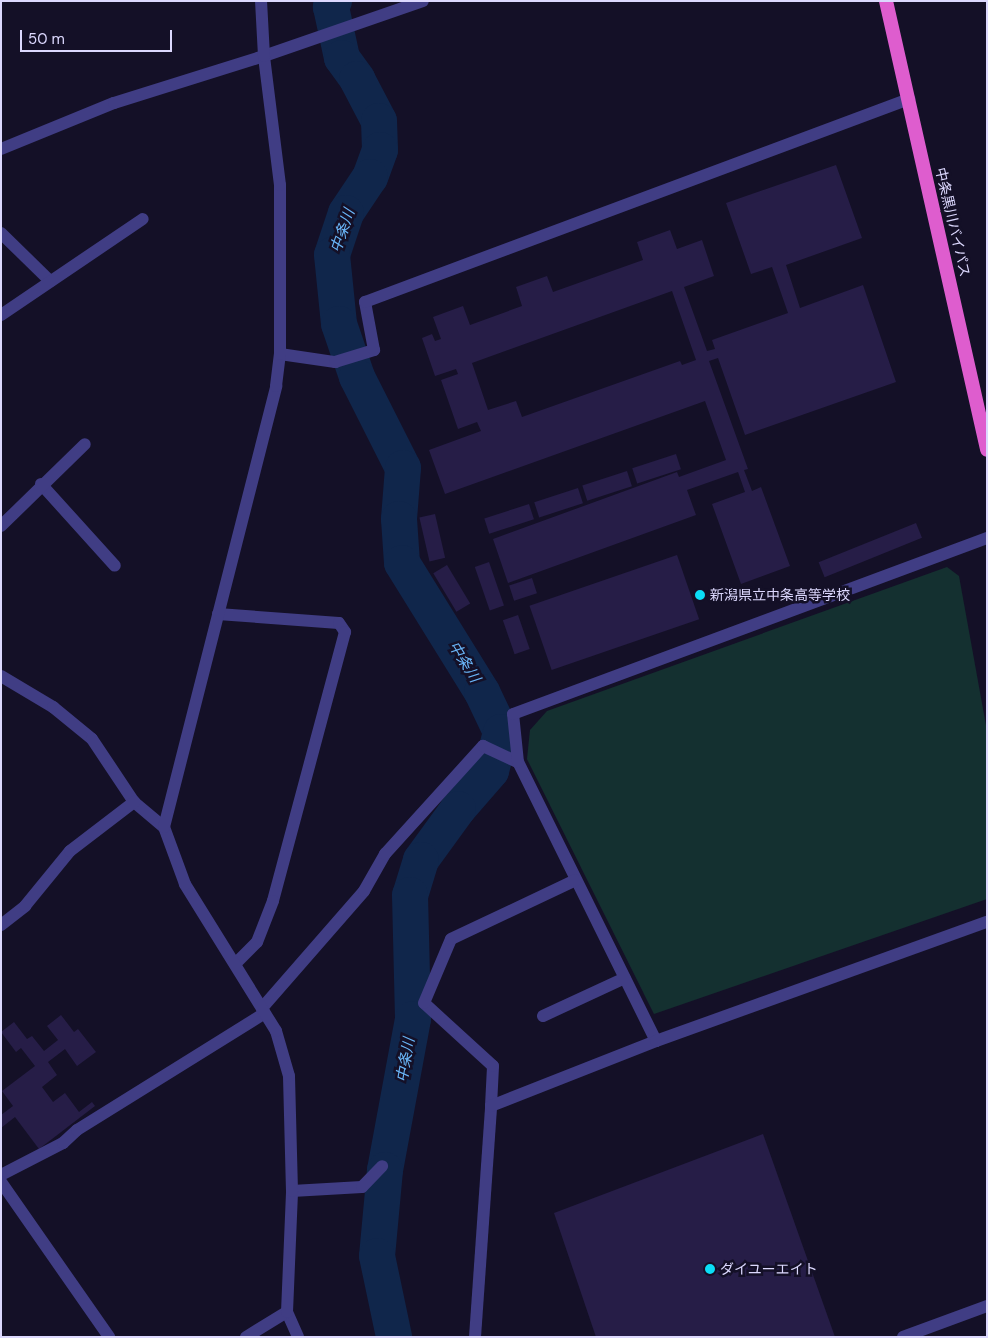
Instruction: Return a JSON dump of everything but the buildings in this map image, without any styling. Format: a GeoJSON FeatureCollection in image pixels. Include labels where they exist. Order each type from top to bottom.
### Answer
{"type":"FeatureCollection","features":[{"type":"Feature","properties":{"kind":"highway","name":"中条黒川バイパス"},"geometry":{"type":"LineString","coordinates":[[886,1],[987,450]]}},
{"type":"Feature","properties":{"kind":"street"},"geometry":{"type":"LineString","coordinates":[[164,827],[276,386],[280,354],[280,185],[264,56],[261,1]]}},
{"type":"Feature","properties":{"kind":"street"},"geometry":{"type":"LineString","coordinates":[[1,149],[114,104],[264,56],[423,1]]}},
{"type":"Feature","properties":{"kind":"street"},"geometry":{"type":"LineString","coordinates":[[280,354],[335,362],[374,350],[365,302],[909,99]]}},
{"type":"Feature","properties":{"kind":"street"},"geometry":{"type":"LineString","coordinates":[[1,315],[143,220]]}},
{"type":"Feature","properties":{"kind":"street"},"geometry":{"type":"LineString","coordinates":[[1,233],[50,281]]}},
{"type":"Feature","properties":{"kind":"street"},"geometry":{"type":"LineString","coordinates":[[1,526],[85,444]]}},
{"type":"Feature","properties":{"kind":"street"},"geometry":{"type":"LineString","coordinates":[[42,484],[115,566]]}},
{"type":"Feature","properties":{"kind":"street"},"geometry":{"type":"LineString","coordinates":[[656,1041],[518,762],[513,714],[987,538]]}},
{"type":"Feature","properties":{"kind":"street"},"geometry":{"type":"LineString","coordinates":[[218,614],[339,623],[344,632],[273,901],[257,942],[234,964]]}},
{"type":"Feature","properties":{"kind":"street"},"geometry":{"type":"LineString","coordinates":[[1,676],[53,707],[92,739],[134,802],[164,827],[185,884],[276,1031],[289,1076],[292,1191],[287,1312],[298,1337]]}},
{"type":"Feature","properties":{"kind":"street"},"geometry":{"type":"LineString","coordinates":[[1,1175],[63,1143],[77,1130],[263,1010],[364,891],[384,854],[483,746],[518,762]]}},
{"type":"Feature","properties":{"kind":"street"},"geometry":{"type":"LineString","coordinates":[[1,925],[24,906],[70,851],[134,802]]}},
{"type":"Feature","properties":{"kind":"street"},"geometry":{"type":"LineString","coordinates":[[475,1337],[492,1106],[493,1066],[424,1003],[451,939],[576,880]]}},
{"type":"Feature","properties":{"kind":"street"},"geometry":{"type":"LineString","coordinates":[[492,1106],[656,1041],[987,922]]}},
{"type":"Feature","properties":{"kind":"street"},"geometry":{"type":"LineString","coordinates":[[544,1016],[625,978]]}},
{"type":"Feature","properties":{"kind":"street"},"geometry":{"type":"LineString","coordinates":[[292,1191],[362,1187],[382,1166]]}},
{"type":"Feature","properties":{"kind":"street"},"geometry":{"type":"LineString","coordinates":[[1,1182],[109,1337]]}},
{"type":"Feature","properties":{"kind":"street"},"geometry":{"type":"LineString","coordinates":[[903,1337],[987,1306]]}},
{"type":"Feature","properties":{"kind":"street"},"geometry":{"type":"LineString","coordinates":[[246,1337],[287,1312]]}},
{"type":"Feature","properties":{"kind":"green space"},"geometry":{"type":"Polygon","coordinates":[[[947,567],[959,576],[987,731],[987,899],[654,1014],[527,759],[530,730],[547,711],[947,567]]]}},
{"type":"Feature","properties":{"kind":"waterway","name":"中条川"},"geometry":{"type":"LineString","coordinates":[[334,1],[331,7],[342,58],[357,79],[379,121],[380,150],[370,177],[346,213],[332,255],[339,324],[357,377],[403,468],[399,519],[402,563],[482,692],[501,732],[491,771],[458,809],[421,860],[410,895],[413,1019],[385,1170],[377,1256],[394,1337]]}},
{"type":"Feature","properties":{"kind":"place","name":"新潟県立中条高等学校"},"geometry":{"type":"Point","coordinates":[700,595]}},
{"type":"Feature","properties":{"kind":"place","name":"ダイユーエイト"},"geometry":{"type":"Point","coordinates":[710,1269]}}]}
